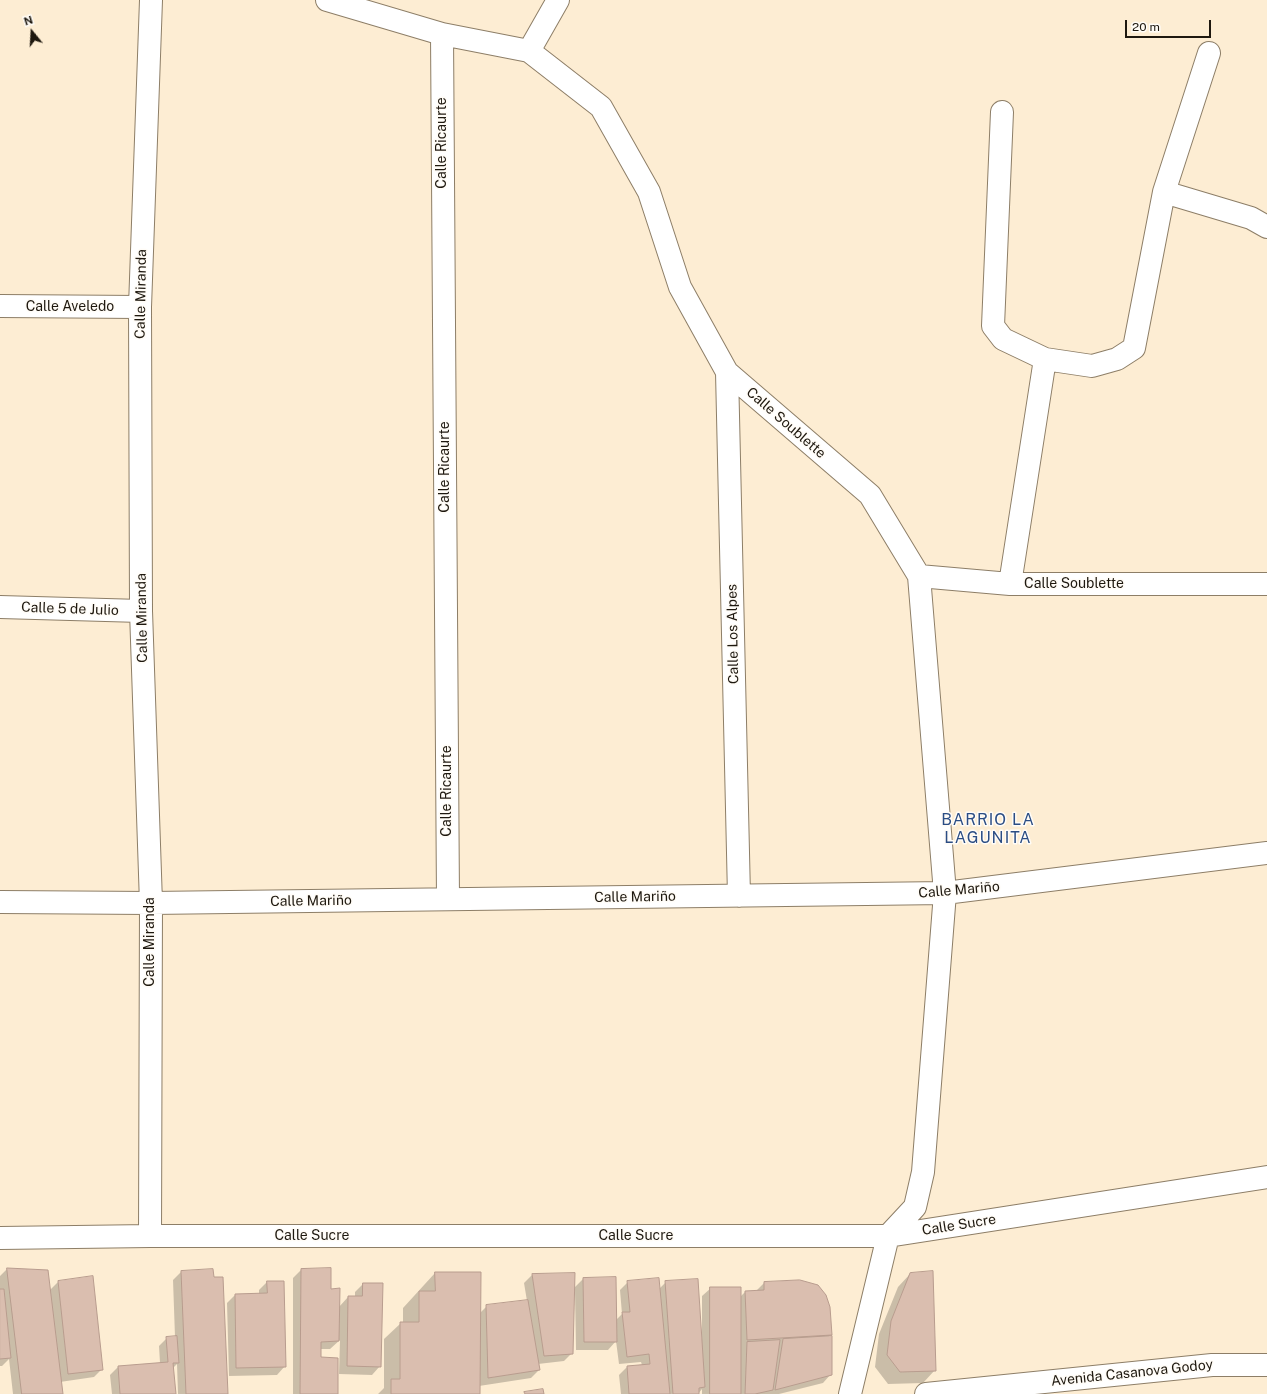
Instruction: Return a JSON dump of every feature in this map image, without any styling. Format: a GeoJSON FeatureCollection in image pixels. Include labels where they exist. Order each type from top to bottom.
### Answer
{"type":"FeatureCollection","features":[{"type":"Feature","properties":{"kind":"street","name":"Calle Miranda"},"geometry":{"type":"LineString","coordinates":[[150,0],[140,307],[141,611],[151,903],[150,1236]]}},
{"type":"Feature","properties":{"kind":"street","name":"Calle Soublette"},"geometry":{"type":"LineString","coordinates":[[327,0],[442,34],[529,51],[601,107],[649,192],[680,287],[728,372],[870,495],[919,576],[1010,584],[1267,584]]}},
{"type":"Feature","properties":{"kind":"street"},"geometry":{"type":"LineString","coordinates":[[529,51],[558,0]]}},
{"type":"Feature","properties":{"kind":"street","name":"Calle Ricaurte"},"geometry":{"type":"LineString","coordinates":[[442,34],[448,899]]}},
{"type":"Feature","properties":{"kind":"street"},"geometry":{"type":"LineString","coordinates":[[1002,112],[993,326],[1003,339],[1045,358],[1092,366],[1117,359],[1134,348],[1164,192],[1209,53]]}},
{"type":"Feature","properties":{"kind":"street"},"geometry":{"type":"LineString","coordinates":[[1164,192],[1250,218],[1267,227]]}},
{"type":"Feature","properties":{"kind":"street","name":"Calle Aveledo"},"geometry":{"type":"LineString","coordinates":[[0,306],[140,307]]}},
{"type":"Feature","properties":{"kind":"street"},"geometry":{"type":"LineString","coordinates":[[1010,584],[1045,358]]}},
{"type":"Feature","properties":{"kind":"street","name":"Calle Los Alpes"},"geometry":{"type":"LineString","coordinates":[[728,372],[739,896]]}},
{"type":"Feature","properties":{"kind":"street"},"geometry":{"type":"LineString","coordinates":[[850,1394],[888,1236],[915,1207],[923,1172],[945,893],[919,576]]}},
{"type":"Feature","properties":{"kind":"street","name":"Calle 5 de Julio"},"geometry":{"type":"LineString","coordinates":[[0,607],[141,611]]}},
{"type":"Feature","properties":{"kind":"street","name":"Calle Mariño"},"geometry":{"type":"LineString","coordinates":[[0,902],[151,903],[945,893],[1267,853]]}},
{"type":"Feature","properties":{"kind":"street","name":"Calle Sucre"},"geometry":{"type":"LineString","coordinates":[[0,1238],[150,1236],[888,1236],[1267,1177]]}},
{"type":"Feature","properties":{"kind":"street","name":"Avenida Casanova Godoy"},"geometry":{"type":"LineString","coordinates":[[926,1394],[1212,1364],[1267,1365]]}},
{"type":"Feature","properties":{"kind":"building"},"geometry":{"type":"Polygon","coordinates":[[[7,1268],[48,1270],[63,1394],[22,1394],[7,1268]]]}},
{"type":"Feature","properties":{"kind":"building"},"geometry":{"type":"Polygon","coordinates":[[[331,1268],[331,1289],[340,1288],[339,1341],[321,1342],[321,1357],[338,1358],[338,1394],[300,1394],[301,1269],[331,1268]]]}},
{"type":"Feature","properties":{"kind":"building"},"geometry":{"type":"Polygon","coordinates":[[[213,1269],[214,1277],[223,1277],[228,1394],[186,1394],[181,1271],[213,1269]]]}},
{"type":"Feature","properties":{"kind":"building"},"geometry":{"type":"Polygon","coordinates":[[[933,1271],[936,1371],[900,1372],[887,1355],[891,1321],[910,1273],[933,1271]]]}},
{"type":"Feature","properties":{"kind":"building"},"geometry":{"type":"Polygon","coordinates":[[[435,1272],[481,1272],[480,1394],[391,1394],[391,1379],[400,1379],[400,1322],[419,1322],[419,1291],[435,1291],[435,1272]]]}},
{"type":"Feature","properties":{"kind":"building"},"geometry":{"type":"Polygon","coordinates":[[[575,1273],[573,1354],[544,1356],[532,1274],[575,1273]]]}},
{"type":"Feature","properties":{"kind":"building"},"geometry":{"type":"Polygon","coordinates":[[[93,1276],[103,1370],[68,1374],[58,1281],[93,1276]]]}},
{"type":"Feature","properties":{"kind":"building"},"geometry":{"type":"Polygon","coordinates":[[[616,1277],[617,1342],[584,1342],[583,1278],[616,1277]]]}},
{"type":"Feature","properties":{"kind":"building"},"geometry":{"type":"Polygon","coordinates":[[[659,1278],[670,1394],[629,1394],[627,1366],[650,1364],[649,1354],[627,1357],[622,1312],[630,1312],[627,1281],[659,1278]]]}},
{"type":"Feature","properties":{"kind":"building"},"geometry":{"type":"Polygon","coordinates":[[[698,1279],[705,1387],[699,1388],[699,1394],[673,1394],[665,1281],[698,1279]]]}},
{"type":"Feature","properties":{"kind":"building"},"geometry":{"type":"Polygon","coordinates":[[[800,1280],[818,1285],[826,1295],[830,1307],[832,1335],[747,1340],[745,1291],[764,1290],[764,1282],[800,1280]]]}},
{"type":"Feature","properties":{"kind":"building"},"geometry":{"type":"Polygon","coordinates":[[[267,1281],[284,1281],[286,1367],[236,1368],[235,1294],[267,1293],[267,1281]]]}},
{"type":"Feature","properties":{"kind":"building"},"geometry":{"type":"Polygon","coordinates":[[[363,1283],[383,1283],[381,1367],[347,1366],[348,1296],[362,1296],[363,1283]]]}},
{"type":"Feature","properties":{"kind":"building"},"geometry":{"type":"Polygon","coordinates":[[[710,1287],[741,1287],[741,1394],[710,1394],[710,1287]]]}},
{"type":"Feature","properties":{"kind":"building"},"geometry":{"type":"Polygon","coordinates":[[[0,1289],[4,1289],[11,1358],[0,1359],[0,1289]]]}},
{"type":"Feature","properties":{"kind":"building"},"geometry":{"type":"Polygon","coordinates":[[[528,1300],[540,1370],[488,1378],[486,1305],[528,1300]]]}},
{"type":"Feature","properties":{"kind":"building"},"geometry":{"type":"Polygon","coordinates":[[[177,1336],[179,1363],[173,1363],[176,1394],[120,1394],[118,1366],[168,1362],[166,1337],[177,1336]]]}},
{"type":"Feature","properties":{"kind":"building"},"geometry":{"type":"Polygon","coordinates":[[[832,1336],[832,1375],[775,1390],[783,1339],[832,1336]]]}},
{"type":"Feature","properties":{"kind":"building"},"geometry":{"type":"Polygon","coordinates":[[[780,1340],[773,1390],[755,1394],[745,1394],[747,1342],[780,1340]]]}},
{"type":"Feature","properties":{"kind":"building"},"geometry":{"type":"Polygon","coordinates":[[[543,1389],[544,1394],[525,1394],[524,1392],[543,1389]]]}},
{"type":"Feature","properties":{"kind":"district","name":"BARRIO LA LAGUNITA"},"geometry":{"type":"Point","coordinates":[988,829]}}]}
